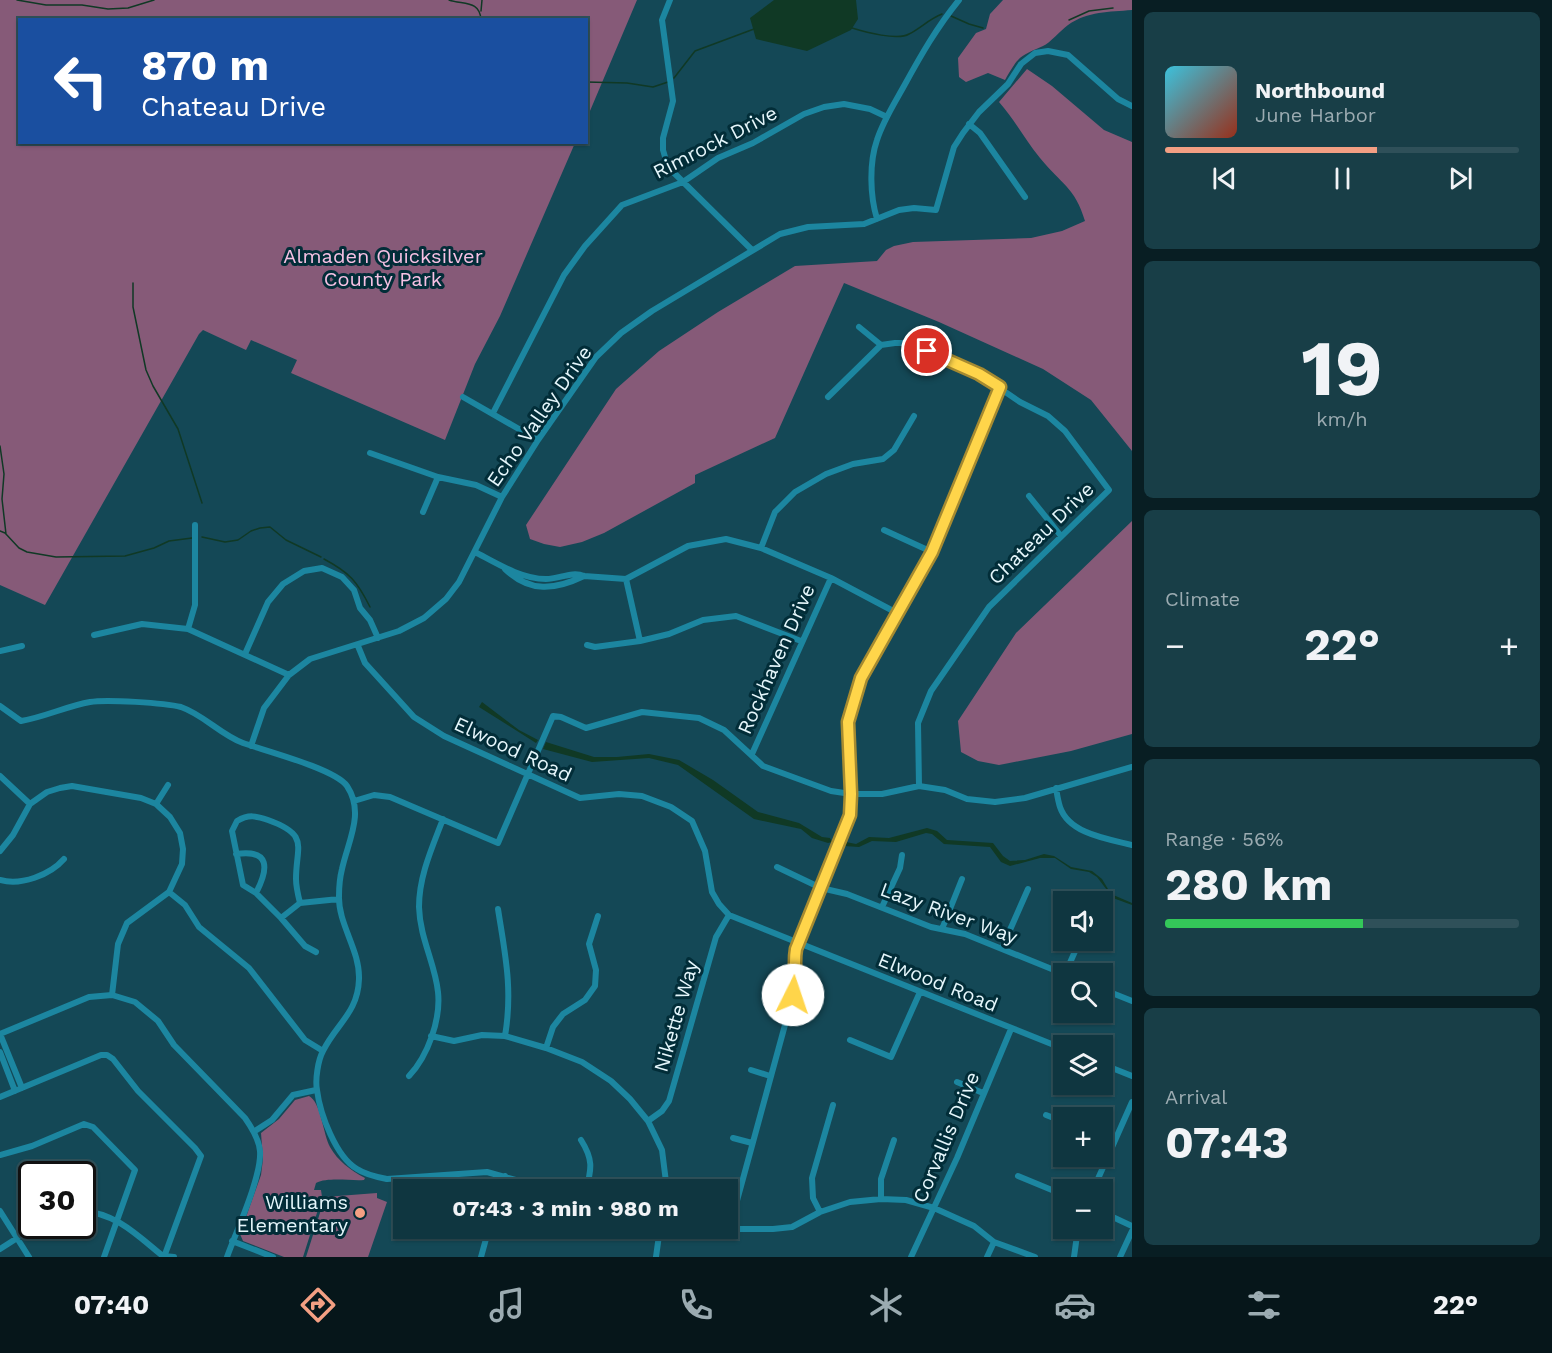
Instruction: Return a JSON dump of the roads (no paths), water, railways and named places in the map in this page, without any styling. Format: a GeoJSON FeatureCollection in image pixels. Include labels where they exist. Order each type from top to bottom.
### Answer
{"type":"FeatureCollection","features":[{"type":"Feature","properties":{"kind":"street"},"geometry":{"type":"LineString","coordinates":[[670,0],[662,20],[673,100],[663,138],[663,150],[668,167],[752,250]]}},
{"type":"Feature","properties":{"kind":"street"},"geometry":{"type":"LineString","coordinates":[[877,219],[873,205],[872,179],[876,142],[887,117],[934,33],[956,1]]}},
{"type":"Feature","properties":{"kind":"street"},"geometry":{"type":"LineString","coordinates":[[1025,197],[980,133],[969,124],[1008,84],[1023,62],[1043,51],[1068,55],[1118,99],[1132,106]]}},
{"type":"Feature","properties":{"kind":"street","name":"Rimrock Drive"},"geometry":{"type":"LineString","coordinates":[[493,413],[564,275],[585,246],[622,205],[635,198],[683,182],[718,158],[753,143],[804,114],[824,107],[844,104],[887,117]]}},
{"type":"Feature","properties":{"kind":"street","name":"Echo Valley Drive"},"geometry":{"type":"LineString","coordinates":[[251,746],[264,708],[289,675],[310,659],[358,646],[399,631],[419,621],[446,599],[459,582],[501,497],[538,440],[596,357],[621,333],[652,311],[780,234],[807,227],[864,224],[899,210],[914,208],[936,210],[954,147],[969,124]]}},
{"type":"Feature","properties":{"kind":"street"},"geometry":{"type":"LineString","coordinates":[[828,397],[881,345],[859,327]]}},
{"type":"Feature","properties":{"kind":"street","name":"Chateau Drive"},"geometry":{"type":"LineString","coordinates":[[881,345],[910,344],[979,374],[1020,402],[1048,416],[1065,431],[1109,490],[989,607],[931,691],[918,723],[920,786]]}},
{"type":"Feature","properties":{"kind":"street"},"geometry":{"type":"LineString","coordinates":[[738,1197],[797,981],[794,958],[850,815],[848,722],[861,678],[932,552],[1000,387]]}},
{"type":"Feature","properties":{"kind":"street"},"geometry":{"type":"LineString","coordinates":[[463,397],[538,440]]}},
{"type":"Feature","properties":{"kind":"street"},"geometry":{"type":"LineString","coordinates":[[761,548],[775,512],[795,492],[826,474],[853,464],[883,459],[894,450],[914,416]]}},
{"type":"Feature","properties":{"kind":"street"},"geometry":{"type":"LineString","coordinates":[[370,453],[438,477],[476,485],[501,497]]}},
{"type":"Feature","properties":{"kind":"street"},"geometry":{"type":"LineString","coordinates":[[423,512],[438,477]]}},
{"type":"Feature","properties":{"kind":"street"},"geometry":{"type":"LineString","coordinates":[[1029,496],[1061,536]]}},
{"type":"Feature","properties":{"kind":"street"},"geometry":{"type":"LineString","coordinates":[[188,629],[195,605],[195,525]]}},
{"type":"Feature","properties":{"kind":"street"},"geometry":{"type":"LineString","coordinates":[[884,530],[932,552]]}},
{"type":"Feature","properties":{"kind":"street"},"geometry":{"type":"LineString","coordinates":[[475,552],[502,566],[515,579],[532,586],[566,585],[584,576],[626,579],[688,546],[726,539],[761,548],[831,578],[897,613]]}},
{"type":"Feature","properties":{"kind":"street"},"geometry":{"type":"LineString","coordinates":[[245,654],[268,602],[283,584],[304,571],[322,568],[342,577],[354,590],[360,608],[370,620],[378,638]]}},
{"type":"Feature","properties":{"kind":"street","name":"Rockhaven Drive"},"geometry":{"type":"LineString","coordinates":[[752,754],[801,640],[831,578]]}},
{"type":"Feature","properties":{"kind":"street"},"geometry":{"type":"LineString","coordinates":[[626,579],[640,641]]}},
{"type":"Feature","properties":{"kind":"street"},"geometry":{"type":"LineString","coordinates":[[586,645],[595,647],[640,641],[669,634],[703,620],[736,616],[801,640]]}},
{"type":"Feature","properties":{"kind":"street"},"geometry":{"type":"LineString","coordinates":[[94,635],[142,624],[188,629],[289,675]]}},
{"type":"Feature","properties":{"kind":"street"},"geometry":{"type":"LineString","coordinates":[[0,651],[22,646]]}},
{"type":"Feature","properties":{"kind":"street","name":"Elwood Road"},"geometry":{"type":"LineString","coordinates":[[358,646],[365,663],[414,717],[444,736],[580,798],[619,794],[642,796],[671,807],[692,821],[705,851],[712,892],[729,915],[1053,1045]]}},
{"type":"Feature","properties":{"kind":"street"},"geometry":{"type":"LineString","coordinates":[[0,706],[21,721],[91,701],[139,702],[179,707],[202,716],[238,741],[332,774],[346,784],[354,801],[355,823],[341,871],[339,899],[344,925],[355,954],[359,978],[353,1008],[323,1051],[316,1090],[336,1148],[356,1169],[374,1177],[387,1179],[487,1172],[516,1179]]}},
{"type":"Feature","properties":{"kind":"street"},"geometry":{"type":"LineString","coordinates":[[354,801],[374,795],[390,797],[498,843],[553,716],[586,728],[642,712],[699,718],[724,730],[763,766],[831,790],[851,794],[882,794],[920,786],[945,790],[967,799],[995,802],[1025,798],[1132,768]]}},
{"type":"Feature","properties":{"kind":"street"},"geometry":{"type":"LineString","coordinates":[[0,776],[30,804]]}},
{"type":"Feature","properties":{"kind":"street"},"geometry":{"type":"LineString","coordinates":[[156,804],[168,785]]}},
{"type":"Feature","properties":{"kind":"street"},"geometry":{"type":"LineString","coordinates":[[0,851],[13,835],[30,804],[48,792],[72,786],[141,798],[156,804],[170,818],[180,833],[183,849],[182,864],[170,892],[127,923],[118,944],[112,995]]}},
{"type":"Feature","properties":{"kind":"street"},"geometry":{"type":"LineString","coordinates":[[1056,788],[1060,809],[1083,832],[1132,845]]}},
{"type":"Feature","properties":{"kind":"street"},"geometry":{"type":"LineString","coordinates":[[300,903],[296,881],[300,848],[295,836],[283,826],[253,815],[245,816],[237,821],[232,831],[243,885],[256,893],[304,946],[316,952]]}},
{"type":"Feature","properties":{"kind":"street"},"geometry":{"type":"LineString","coordinates":[[409,1076],[417,1067],[437,1017],[438,992],[423,941],[419,908],[421,882],[443,819]]}},
{"type":"Feature","properties":{"kind":"street"},"geometry":{"type":"LineString","coordinates":[[236,854],[254,852],[260,855],[265,865],[264,878],[256,893]]}},
{"type":"Feature","properties":{"kind":"street"},"geometry":{"type":"LineString","coordinates":[[882,907],[900,868],[902,855]]}},
{"type":"Feature","properties":{"kind":"street"},"geometry":{"type":"LineString","coordinates":[[0,880],[8,883],[26,881],[58,865],[64,859]]}},
{"type":"Feature","properties":{"kind":"street","name":"Lazy River Way"},"geometry":{"type":"LineString","coordinates":[[777,867],[821,888],[847,894],[931,927],[964,934],[1053,969]]}},
{"type":"Feature","properties":{"kind":"street"},"geometry":{"type":"LineString","coordinates":[[942,929],[962,879]]}},
{"type":"Feature","properties":{"kind":"street"},"geometry":{"type":"LineString","coordinates":[[1002,948],[1028,889]]}},
{"type":"Feature","properties":{"kind":"street"},"geometry":{"type":"LineString","coordinates":[[170,892],[185,905],[200,927],[249,968],[305,1040],[323,1051]]}},
{"type":"Feature","properties":{"kind":"street"},"geometry":{"type":"LineString","coordinates":[[281,918],[300,903],[339,899]]}},
{"type":"Feature","properties":{"kind":"street"},"geometry":{"type":"LineString","coordinates":[[498,909],[509,980],[509,1012],[505,1036]]}},
{"type":"Feature","properties":{"kind":"street","name":"Nikette Way"},"geometry":{"type":"LineString","coordinates":[[648,1121],[669,1101],[716,937],[729,915]]}},
{"type":"Feature","properties":{"kind":"street"},"geometry":{"type":"LineString","coordinates":[[546,1048],[554,1027],[563,1014],[585,1000],[595,986],[597,970],[589,944],[598,916]]}},
{"type":"Feature","properties":{"kind":"street"},"geometry":{"type":"LineString","coordinates":[[850,1040],[891,1057],[920,992]]}},
{"type":"Feature","properties":{"kind":"street"},"geometry":{"type":"LineString","coordinates":[[1113,993],[1131,999]]}},
{"type":"Feature","properties":{"kind":"street"},"geometry":{"type":"LineString","coordinates":[[18,1090],[0,1034],[89,997],[112,995],[135,1002],[158,1021],[174,1045],[255,1131],[260,1151],[257,1174],[227,1257]]}},
{"type":"Feature","properties":{"kind":"street"},"geometry":{"type":"LineString","coordinates":[[770,1003],[789,1009]]}},
{"type":"Feature","properties":{"kind":"street","name":"Corvallis Drive"},"geometry":{"type":"LineString","coordinates":[[911,1257],[1011,1029]]}},
{"type":"Feature","properties":{"kind":"street"},"geometry":{"type":"LineString","coordinates":[[431,1036],[454,1041],[482,1035],[505,1036],[582,1062],[611,1081],[648,1121],[662,1150],[666,1179]]}},
{"type":"Feature","properties":{"kind":"street"},"geometry":{"type":"LineString","coordinates":[[0,1052],[18,1090]]}},
{"type":"Feature","properties":{"kind":"street"},"geometry":{"type":"LineString","coordinates":[[0,1097],[101,1056],[107,1055],[113,1059],[138,1092],[199,1153],[200,1160],[164,1257]]}},
{"type":"Feature","properties":{"kind":"street"},"geometry":{"type":"LineString","coordinates":[[1113,1068],[1132,1076]]}},
{"type":"Feature","properties":{"kind":"street"},"geometry":{"type":"LineString","coordinates":[[751,1070],[770,1076]]}},
{"type":"Feature","properties":{"kind":"street"},"geometry":{"type":"LineString","coordinates":[[957,1082],[983,1093]]}},
{"type":"Feature","properties":{"kind":"street"},"geometry":{"type":"LineString","coordinates":[[255,1131],[272,1120],[293,1095],[316,1090]]}},
{"type":"Feature","properties":{"kind":"street"},"geometry":{"type":"LineString","coordinates":[[1098,1179],[1132,1102]]}},
{"type":"Feature","properties":{"kind":"street"},"geometry":{"type":"LineString","coordinates":[[820,1212],[813,1198],[812,1178],[833,1105]]}},
{"type":"Feature","properties":{"kind":"street"},"geometry":{"type":"LineString","coordinates":[[1046,1114],[1053,1117]]}},
{"type":"Feature","properties":{"kind":"street"},"geometry":{"type":"LineString","coordinates":[[0,1155],[32,1146],[84,1124],[90,1125],[135,1170],[104,1257]]}},
{"type":"Feature","properties":{"kind":"street"},"geometry":{"type":"LineString","coordinates":[[733,1138],[752,1143]]}},
{"type":"Feature","properties":{"kind":"street"},"geometry":{"type":"LineString","coordinates":[[581,1140],[590,1153],[592,1171],[589,1179]]}},
{"type":"Feature","properties":{"kind":"street"},"geometry":{"type":"LineString","coordinates":[[881,1199],[881,1179],[894,1140]]}},
{"type":"Feature","properties":{"kind":"street"},"geometry":{"type":"LineString","coordinates":[[1018,1176],[1053,1190]]}},
{"type":"Feature","properties":{"kind":"street"},"geometry":{"type":"LineString","coordinates":[[738,1229],[792,1227],[820,1212],[850,1202],[881,1199],[906,1200],[934,1208],[974,1226],[994,1242],[1035,1257]]}},
{"type":"Feature","properties":{"kind":"street"},"geometry":{"type":"LineString","coordinates":[[0,1211],[29,1257]]}},
{"type":"Feature","properties":{"kind":"street"},"geometry":{"type":"LineString","coordinates":[[96,1213],[116,1220],[131,1229],[164,1257],[174,1257]]}},
{"type":"Feature","properties":{"kind":"street"},"geometry":{"type":"LineString","coordinates":[[1113,1217],[1132,1226]]}},
{"type":"Feature","properties":{"kind":"street"},"geometry":{"type":"LineString","coordinates":[[1120,1257],[1132,1231]]}},
{"type":"Feature","properties":{"kind":"street"},"geometry":{"type":"LineString","coordinates":[[0,1249],[17,1238]]}},
{"type":"Feature","properties":{"kind":"street"},"geometry":{"type":"LineString","coordinates":[[481,1257],[486,1239]]}},
{"type":"Feature","properties":{"kind":"street"},"geometry":{"type":"LineString","coordinates":[[656,1257],[658,1239]]}},
{"type":"Feature","properties":{"kind":"street"},"geometry":{"type":"LineString","coordinates":[[1074,1257],[1076,1239]]}},
{"type":"Feature","properties":{"kind":"street"},"geometry":{"type":"LineString","coordinates":[[232,1241],[273,1257]]}},
{"type":"Feature","properties":{"kind":"street"},"geometry":{"type":"LineString","coordinates":[[987,1257],[994,1242]]}},
{"type":"Feature","properties":{"kind":"waterway"},"geometry":{"type":"LineString","coordinates":[[17,0],[46,5],[82,5],[108,9],[128,8],[154,0]]}},
{"type":"Feature","properties":{"kind":"waterway"},"geometry":{"type":"LineString","coordinates":[[449,0],[474,6],[478,9],[481,18]]}},
{"type":"Feature","properties":{"kind":"waterway"},"geometry":{"type":"LineString","coordinates":[[481,11],[482,0]]}},
{"type":"Feature","properties":{"kind":"waterway"},"geometry":{"type":"LineString","coordinates":[[1069,20],[1089,11],[1113,8]]}},
{"type":"Feature","properties":{"kind":"waterway"},"geometry":{"type":"LineString","coordinates":[[852,28],[881,35],[904,36],[942,14]]}},
{"type":"Feature","properties":{"kind":"waterway"},"geometry":{"type":"LineString","coordinates":[[951,16],[983,28]]}},
{"type":"Feature","properties":{"kind":"waterway"},"geometry":{"type":"LineString","coordinates":[[674,78],[695,51],[754,29]]}},
{"type":"Feature","properties":{"kind":"waterway"},"geometry":{"type":"LineString","coordinates":[[588,82],[627,83],[653,87],[668,82]]}},
{"type":"Feature","properties":{"kind":"waterway"},"geometry":{"type":"LineString","coordinates":[[133,283],[133,307],[146,370],[178,429],[202,503]]}},
{"type":"Feature","properties":{"kind":"waterway"},"geometry":{"type":"LineString","coordinates":[[0,446],[4,474],[2,499],[6,534]]}},
{"type":"Feature","properties":{"kind":"waterway"},"geometry":{"type":"LineString","coordinates":[[202,537],[225,542],[238,540],[251,531],[270,527],[286,540],[321,557]]}},
{"type":"Feature","properties":{"kind":"waterway"},"geometry":{"type":"LineString","coordinates":[[0,531],[27,552],[56,557],[125,556],[169,541],[192,538]]}},
{"type":"Feature","properties":{"kind":"waterway"},"geometry":{"type":"LineString","coordinates":[[324,559],[352,578],[370,607]]}},
{"type":"Feature","properties":{"kind":"place","name":"Williams Elementary"},"geometry":{"type":"Point","coordinates":[360,1213]}},
{"type":"Feature","properties":{"kind":"park label","name":"Almaden Quicksilver County Park"},"geometry":{"type":"Point","coordinates":[383,268]}}]}
